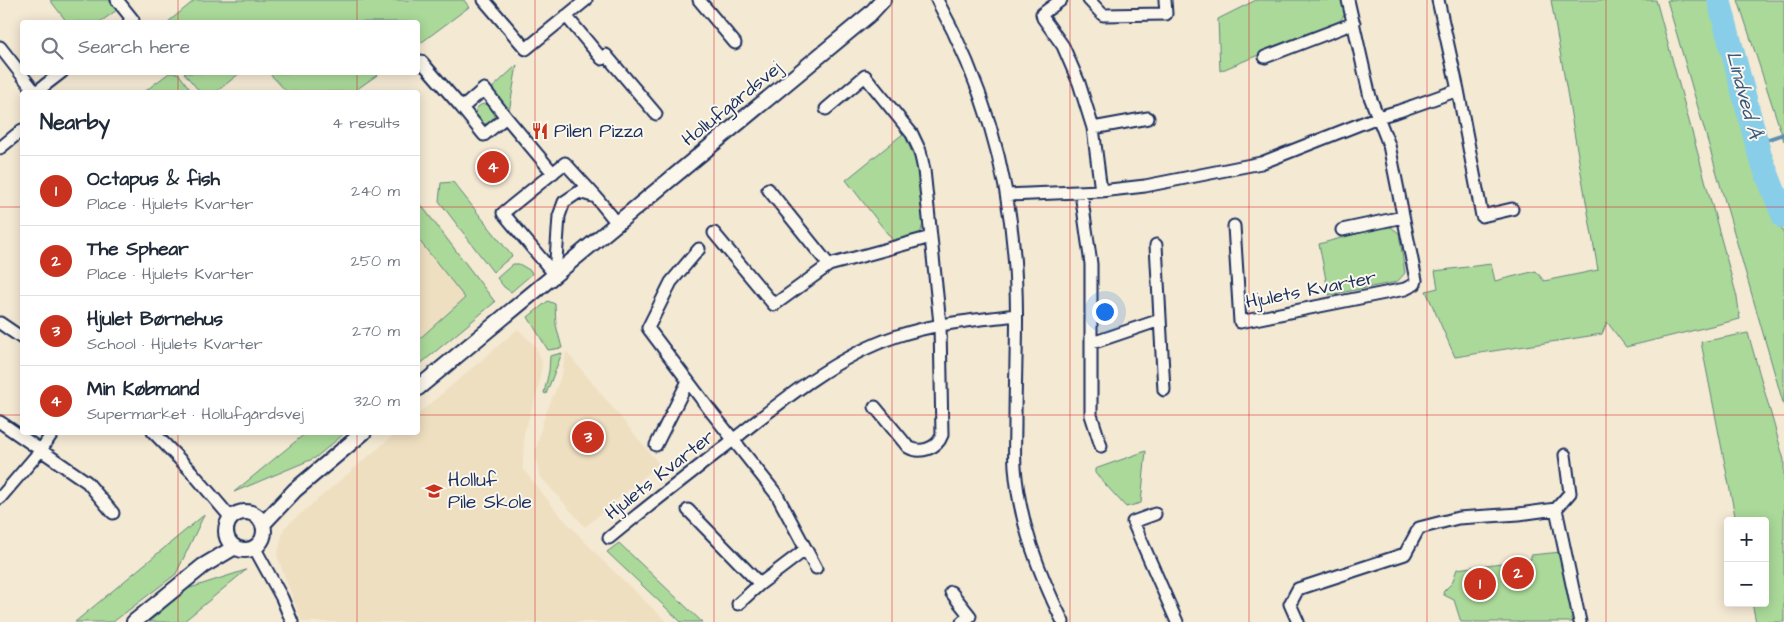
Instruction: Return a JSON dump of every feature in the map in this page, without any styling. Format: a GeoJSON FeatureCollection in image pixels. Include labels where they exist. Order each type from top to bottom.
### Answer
{"type":"FeatureCollection","features":[{"type":"Feature","properties":{"kind":"street"},"geometry":{"type":"LineString","coordinates":[[117,0],[133,20]]}},
{"type":"Feature","properties":{"kind":"street"},"geometry":{"type":"LineString","coordinates":[[484,0],[526,49],[586,0]]}},
{"type":"Feature","properties":{"kind":"street"},"geometry":{"type":"LineString","coordinates":[[699,0],[735,43]]}},
{"type":"Feature","properties":{"kind":"street","name":"Hollufgårdsvej"},"geometry":{"type":"LineString","coordinates":[[420,386],[870,14],[883,0]]}},
{"type":"Feature","properties":{"kind":"street","name":"Hollufgårdsvej"},"geometry":{"type":"LineString","coordinates":[[870,14],[895,0]]}},
{"type":"Feature","properties":{"kind":"street"},"geometry":{"type":"LineString","coordinates":[[937,0],[976,82],[994,136],[1007,195],[1014,256],[1016,315],[1015,466],[1018,493],[1029,540],[1040,572],[1063,622]]}},
{"type":"Feature","properties":{"kind":"street"},"geometry":{"type":"LineString","coordinates":[[1061,0],[1042,14],[1063,46],[1079,83],[1093,128],[1101,192]]}},
{"type":"Feature","properties":{"kind":"street"},"geometry":{"type":"LineString","coordinates":[[1089,0],[1103,15],[1166,14],[1166,0]]}},
{"type":"Feature","properties":{"kind":"street","name":"Hjulets Kvarter"},"geometry":{"type":"LineString","coordinates":[[1234,226],[1240,322],[1405,289],[1415,284],[1416,280],[1389,145],[1370,97],[1348,0]]}},
{"type":"Feature","properties":{"kind":"street"},"geometry":{"type":"LineString","coordinates":[[1438,0],[1458,90],[1482,216],[1512,210]]}},
{"type":"Feature","properties":{"kind":"street"},"geometry":{"type":"LineString","coordinates":[[566,16],[602,59],[606,55],[656,114]]}},
{"type":"Feature","properties":{"kind":"street"},"geometry":{"type":"LineString","coordinates":[[1266,57],[1354,23]]}},
{"type":"Feature","properties":{"kind":"street"},"geometry":{"type":"LineString","coordinates":[[0,47],[20,72]]}},
{"type":"Feature","properties":{"kind":"street"},"geometry":{"type":"LineString","coordinates":[[421,61],[484,135],[506,117]]}},
{"type":"Feature","properties":{"kind":"street"},"geometry":{"type":"LineString","coordinates":[[22,75],[34,90]]}},
{"type":"Feature","properties":{"kind":"street"},"geometry":{"type":"LineString","coordinates":[[39,90],[58,75]]}},
{"type":"Feature","properties":{"kind":"street"},"geometry":{"type":"LineString","coordinates":[[826,109],[865,76],[912,134],[920,151],[924,170],[940,324],[942,435],[940,442],[934,447],[920,451],[913,450],[875,408]]}},
{"type":"Feature","properties":{"kind":"street"},"geometry":{"type":"LineString","coordinates":[[462,108],[484,90],[553,173]]}},
{"type":"Feature","properties":{"kind":"street"},"geometry":{"type":"LineString","coordinates":[[1007,195],[1101,192],[1145,186],[1261,163],[1378,117],[1458,90]]}},
{"type":"Feature","properties":{"kind":"street"},"geometry":{"type":"LineString","coordinates":[[1093,128],[1148,118]]}},
{"type":"Feature","properties":{"kind":"street"},"geometry":{"type":"LineString","coordinates":[[0,148],[20,132]]}},
{"type":"Feature","properties":{"kind":"street"},"geometry":{"type":"LineString","coordinates":[[555,275],[503,213],[565,163],[617,223]]}},
{"type":"Feature","properties":{"kind":"street"},"geometry":{"type":"LineString","coordinates":[[768,189],[829,265]]}},
{"type":"Feature","properties":{"kind":"street"},"geometry":{"type":"LineString","coordinates":[[555,275],[559,216],[564,202],[579,192],[596,197]]}},
{"type":"Feature","properties":{"kind":"street"},"geometry":{"type":"LineString","coordinates":[[1081,193],[1091,264],[1091,415],[1102,446]]}},
{"type":"Feature","properties":{"kind":"street"},"geometry":{"type":"LineString","coordinates":[[1342,230],[1402,217]]}},
{"type":"Feature","properties":{"kind":"street"},"geometry":{"type":"LineString","coordinates":[[714,233],[774,306],[829,265],[931,237]]}},
{"type":"Feature","properties":{"kind":"street"},"geometry":{"type":"LineString","coordinates":[[1156,245],[1164,390]]}},
{"type":"Feature","properties":{"kind":"street","name":"Hjulets Kvarter"},"geometry":{"type":"LineString","coordinates":[[699,249],[671,282],[648,328],[776,494],[816,568]]}},
{"type":"Feature","properties":{"kind":"street","name":"Hjulets Kvarter"},"geometry":{"type":"LineString","coordinates":[[609,538],[784,399],[863,351],[896,336],[940,324],[1016,315]]}},
{"type":"Feature","properties":{"kind":"street"},"geometry":{"type":"LineString","coordinates":[[1092,344],[1160,320]]}},
{"type":"Feature","properties":{"kind":"street"},"geometry":{"type":"LineString","coordinates":[[0,323],[20,337]]}},
{"type":"Feature","properties":{"kind":"street","name":"Hjulets Kvarter"},"geometry":{"type":"LineString","coordinates":[[656,445],[688,382]]}},
{"type":"Feature","properties":{"kind":"street"},"geometry":{"type":"LineString","coordinates":[[0,422],[86,482],[113,513]]}},
{"type":"Feature","properties":{"kind":"street"},"geometry":{"type":"LineString","coordinates":[[0,498],[41,450],[51,435]]}},
{"type":"Feature","properties":{"kind":"street"},"geometry":{"type":"LineString","coordinates":[[156,435],[191,471],[231,518]]}},
{"type":"Feature","properties":{"kind":"street"},"geometry":{"type":"LineString","coordinates":[[263,524],[253,514],[242,512],[231,518],[226,527],[231,542],[245,550],[254,547],[262,537],[263,524],[295,490],[360,435]]}},
{"type":"Feature","properties":{"kind":"street"},"geometry":{"type":"LineString","coordinates":[[1298,622],[1290,604],[1298,589],[1405,554],[1419,528],[1458,518],[1519,514],[1556,509],[1570,493],[1565,455]]}},
{"type":"Feature","properties":{"kind":"street"},"geometry":{"type":"LineString","coordinates":[[253,514],[295,490]]}},
{"type":"Feature","properties":{"kind":"street"},"geometry":{"type":"LineString","coordinates":[[1556,509],[1580,622]]}},
{"type":"Feature","properties":{"kind":"street"},"geometry":{"type":"LineString","coordinates":[[688,510],[760,584]]}},
{"type":"Feature","properties":{"kind":"street"},"geometry":{"type":"LineString","coordinates":[[1155,514],[1133,522],[1176,622]]}},
{"type":"Feature","properties":{"kind":"street"},"geometry":{"type":"LineString","coordinates":[[134,622],[231,542]]}},
{"type":"Feature","properties":{"kind":"street"},"geometry":{"type":"LineString","coordinates":[[254,547],[282,598],[292,622]]}},
{"type":"Feature","properties":{"kind":"street"},"geometry":{"type":"LineString","coordinates":[[738,604],[760,584],[806,549]]}},
{"type":"Feature","properties":{"kind":"street"},"geometry":{"type":"LineString","coordinates":[[951,592],[970,616],[962,622]]}},
{"type":"Feature","properties":{"kind":"shaded area"},"geometry":{"type":"Polygon","coordinates":[[[420,201],[495,302],[420,364],[420,201]]]}},
{"type":"Feature","properties":{"kind":"shaded area","name":"Holluf Pile Skole"},"geometry":{"type":"Polygon","coordinates":[[[518,329],[536,347],[542,362],[538,390],[524,433],[523,469],[558,513],[603,561],[667,622],[302,622],[277,556],[284,528],[394,435],[420,435],[420,412],[518,329]]]}},
{"type":"Feature","properties":{"kind":"shaded area"},"geometry":{"type":"Polygon","coordinates":[[[566,351],[659,464],[585,527],[539,475],[535,453],[543,421],[562,374],[566,351]]]}},
{"type":"Feature","properties":{"kind":"green space"},"geometry":{"type":"Polygon","coordinates":[[[50,0],[109,0],[117,10],[103,20],[65,20],[50,0]]]}},
{"type":"Feature","properties":{"kind":"green space"},"geometry":{"type":"Polygon","coordinates":[[[195,0],[464,0],[469,7],[420,44],[420,20],[170,20],[195,0]]]}},
{"type":"Feature","properties":{"kind":"green space"},"geometry":{"type":"Polygon","coordinates":[[[1256,0],[1343,0],[1346,12],[1340,21],[1220,71],[1218,19],[1256,0]]]}},
{"type":"Feature","properties":{"kind":"green space"},"geometry":{"type":"Polygon","coordinates":[[[1551,0],[1656,0],[1737,297],[1740,319],[1626,347],[1607,322],[1602,334],[1455,357],[1426,291],[1438,288],[1435,271],[1491,264],[1495,281],[1536,271],[1544,281],[1598,270],[1551,0]]]}},
{"type":"Feature","properties":{"kind":"green space"},"geometry":{"type":"Polygon","coordinates":[[[1667,0],[1714,0],[1760,174],[1784,235],[1784,406],[1667,0]]]}},
{"type":"Feature","properties":{"kind":"green space"},"geometry":{"type":"Polygon","coordinates":[[[1738,0],[1784,0],[1784,141],[1738,0]]]}},
{"type":"Feature","properties":{"kind":"green space"},"geometry":{"type":"Polygon","coordinates":[[[517,65],[509,112],[490,90],[517,65]]]}},
{"type":"Feature","properties":{"kind":"green space"},"geometry":{"type":"Polygon","coordinates":[[[166,75],[179,75],[191,90],[147,90],[166,75]]]}},
{"type":"Feature","properties":{"kind":"green space"},"geometry":{"type":"Polygon","coordinates":[[[186,75],[237,75],[219,90],[198,90],[186,75]]]}},
{"type":"Feature","properties":{"kind":"green space"},"geometry":{"type":"Polygon","coordinates":[[[271,75],[377,75],[356,90],[285,90],[271,75]]]}},
{"type":"Feature","properties":{"kind":"green space"},"geometry":{"type":"Polygon","coordinates":[[[485,104],[492,107],[495,114],[492,121],[485,124],[478,121],[475,114],[478,107],[485,104]]]}},
{"type":"Feature","properties":{"kind":"green space"},"geometry":{"type":"Polygon","coordinates":[[[904,133],[918,168],[923,224],[920,235],[894,242],[846,180],[904,133]]]}},
{"type":"Feature","properties":{"kind":"green space"},"geometry":{"type":"Polygon","coordinates":[[[453,182],[512,256],[493,272],[439,201],[441,183],[453,182]]]}},
{"type":"Feature","properties":{"kind":"green space"},"geometry":{"type":"Polygon","coordinates":[[[420,205],[495,302],[420,364],[420,338],[465,298],[420,242],[420,205]]]}},
{"type":"Feature","properties":{"kind":"green space"},"geometry":{"type":"Polygon","coordinates":[[[1388,225],[1399,233],[1405,273],[1397,282],[1329,295],[1319,244],[1388,225]]]}},
{"type":"Feature","properties":{"kind":"green space"},"geometry":{"type":"Polygon","coordinates":[[[513,264],[519,264],[531,271],[532,274],[511,292],[497,278],[513,264]]]}},
{"type":"Feature","properties":{"kind":"green space"},"geometry":{"type":"Polygon","coordinates":[[[548,301],[555,304],[556,325],[562,348],[548,350],[528,317],[548,301]]]}},
{"type":"Feature","properties":{"kind":"green space"},"geometry":{"type":"Polygon","coordinates":[[[1748,333],[1784,460],[1784,622],[1756,622],[1753,607],[1769,607],[1769,517],[1735,517],[1701,342],[1748,333]]]}},
{"type":"Feature","properties":{"kind":"green space"},"geometry":{"type":"Polygon","coordinates":[[[562,353],[546,394],[544,393],[550,356],[562,353]]]}},
{"type":"Feature","properties":{"kind":"green space"},"geometry":{"type":"Polygon","coordinates":[[[303,435],[343,435],[315,458],[234,492],[303,435]]]}},
{"type":"Feature","properties":{"kind":"green space"},"geometry":{"type":"Polygon","coordinates":[[[1146,451],[1141,503],[1126,507],[1095,473],[1095,469],[1146,451]]]}},
{"type":"Feature","properties":{"kind":"green space"},"geometry":{"type":"Polygon","coordinates":[[[204,515],[176,574],[113,622],[75,622],[204,515]]]}},
{"type":"Feature","properties":{"kind":"green space"},"geometry":{"type":"Polygon","coordinates":[[[619,543],[702,622],[681,622],[607,552],[619,543]]]}},
{"type":"Feature","properties":{"kind":"green space"},"geometry":{"type":"Polygon","coordinates":[[[1561,552],[1578,622],[1461,622],[1454,600],[1444,595],[1443,592],[1452,583],[1457,569],[1531,559],[1531,555],[1561,552]]]}},
{"type":"Feature","properties":{"kind":"green space"},"geometry":{"type":"Polygon","coordinates":[[[246,570],[183,622],[149,622],[187,589],[246,570]]]}},
{"type":"Feature","properties":{"kind":"waterway","name":"Lindved Å"},"geometry":{"type":"LineString","coordinates":[[1719,0],[1760,156],[1784,217]]}},
{"type":"Feature","properties":{"kind":"waterway"},"geometry":{"type":"LineString","coordinates":[[1757,143],[1784,134]]}},
{"type":"Feature","properties":{"kind":"place","name":"Pilen Pizza"},"geometry":{"type":"Point","coordinates":[540,131]}},
{"type":"Feature","properties":{"kind":"place","name":"Min Købmand"},"geometry":{"type":"Point","coordinates":[493,167]}},
{"type":"Feature","properties":{"kind":"place","name":"Hjulet Børnehus"},"geometry":{"type":"Point","coordinates":[588,437]}},
{"type":"Feature","properties":{"kind":"place","name":"Holluf Pile Skole"},"geometry":{"type":"Point","coordinates":[434,491]}},
{"type":"Feature","properties":{"kind":"place","name":"The Sphear"},"geometry":{"type":"Point","coordinates":[1518,573]}},
{"type":"Feature","properties":{"kind":"place","name":"Octapus & fish"},"geometry":{"type":"Point","coordinates":[1480,584]}}]}
